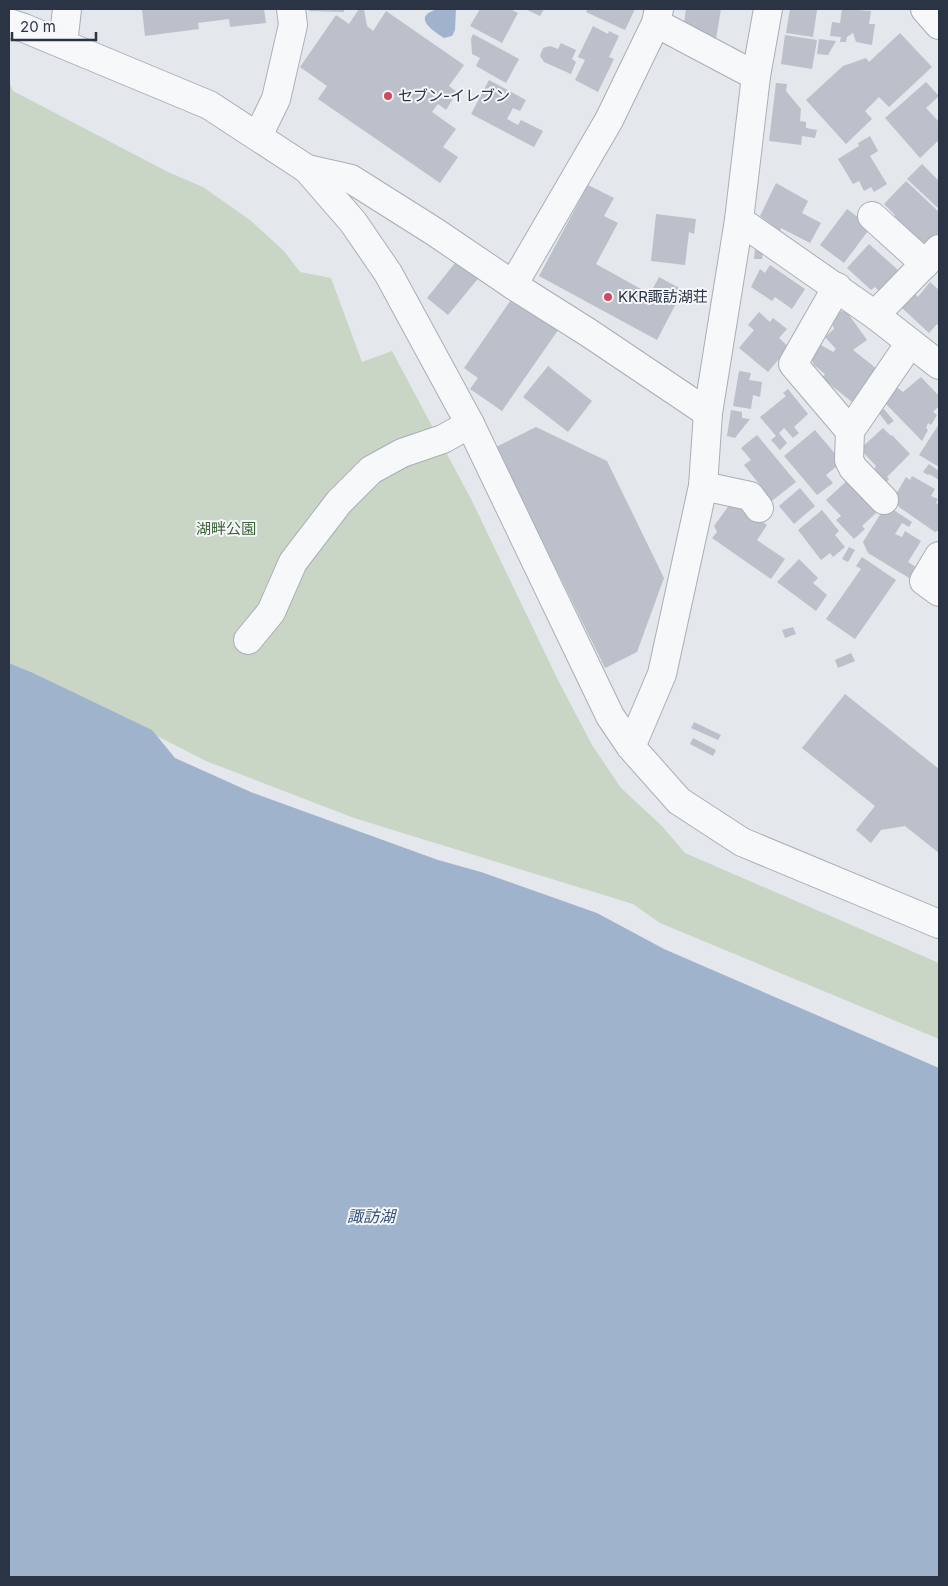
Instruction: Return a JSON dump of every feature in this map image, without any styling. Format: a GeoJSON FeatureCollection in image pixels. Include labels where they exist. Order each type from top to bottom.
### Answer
{"type":"FeatureCollection","features":[{"type":"Feature","properties":{"kind":"street"},"geometry":{"type":"LineString","coordinates":[[63,44],[67,9]]}},
{"type":"Feature","properties":{"kind":"street"},"geometry":{"type":"LineString","coordinates":[[258,136],[276,98],[293,25],[291,9]]}},
{"type":"Feature","properties":{"kind":"street"},"geometry":{"type":"LineString","coordinates":[[631,747],[662,674],[703,486],[708,413],[739,220],[756,76],[768,9]]}},
{"type":"Feature","properties":{"kind":"street"},"geometry":{"type":"LineString","coordinates":[[925,9],[939,25]]}},
{"type":"Feature","properties":{"kind":"street"},"geometry":{"type":"LineString","coordinates":[[513,285],[609,120],[658,16],[756,76]]}},
{"type":"Feature","properties":{"kind":"street"},"geometry":{"type":"LineString","coordinates":[[9,24],[63,44],[209,106],[307,169],[353,222],[388,273],[470,424],[610,716],[631,747],[679,801],[742,842],[939,924]]}},
{"type":"Feature","properties":{"kind":"street"},"geometry":{"type":"LineString","coordinates":[[307,169],[351,179],[435,232],[708,413]]}},
{"type":"Feature","properties":{"kind":"street"},"geometry":{"type":"LineString","coordinates":[[872,216],[932,257],[875,314]]}},
{"type":"Feature","properties":{"kind":"street"},"geometry":{"type":"LineString","coordinates":[[739,220],[875,314],[939,365]]}},
{"type":"Feature","properties":{"kind":"street"},"geometry":{"type":"LineString","coordinates":[[837,287],[793,364],[850,431]]}},
{"type":"Feature","properties":{"kind":"street"},"geometry":{"type":"LineString","coordinates":[[884,500],[853,468],[849,460],[850,431],[910,343]]}},
{"type":"Feature","properties":{"kind":"street"},"geometry":{"type":"LineString","coordinates":[[248,640],[271,612],[293,562],[339,502],[371,470],[402,453],[443,439],[470,424]]}},
{"type":"Feature","properties":{"kind":"street"},"geometry":{"type":"LineString","coordinates":[[703,486],[750,496],[759,508]]}},
{"type":"Feature","properties":{"kind":"street"},"geometry":{"type":"LineString","coordinates":[[939,556],[924,581],[939,592]]}},
{"type":"Feature","properties":{"kind":"green space","name":"湖畔公園"},"geometry":{"type":"Polygon","coordinates":[[[9,81],[13,91],[168,172],[203,187],[250,220],[284,251],[300,272],[331,278],[362,362],[392,351],[472,501],[557,678],[592,745],[621,788],[662,826],[685,853],[939,963],[939,1039],[660,923],[633,904],[354,818],[206,761],[31,672],[9,663],[9,81]]]}},
{"type":"Feature","properties":{"kind":"water"},"geometry":{"type":"Polygon","coordinates":[[[438,9],[456,9],[455,30],[452,36],[444,38],[426,23],[426,15],[438,9]]]}},
{"type":"Feature","properties":{"kind":"water","name":"諏訪湖"},"geometry":{"type":"Polygon","coordinates":[[[9,663],[152,730],[175,758],[253,793],[438,860],[481,872],[597,913],[664,949],[939,1068],[939,1577],[9,1577],[9,663]]]}},
{"type":"Feature","properties":{"kind":"building"},"geometry":{"type":"Polygon","coordinates":[[[142,9],[264,9],[266,23],[230,27],[229,19],[198,23],[199,29],[145,36],[142,9]]]}},
{"type":"Feature","properties":{"kind":"building"},"geometry":{"type":"Polygon","coordinates":[[[309,9],[344,9],[344,12],[309,11],[309,9]]]}},
{"type":"Feature","properties":{"kind":"building","name":"セブン-イレブン"},"geometry":{"type":"Polygon","coordinates":[[[359,9],[364,9],[367,26],[373,31],[386,11],[464,65],[449,86],[457,92],[446,110],[438,104],[432,112],[456,129],[443,147],[458,157],[440,183],[318,99],[327,86],[300,67],[336,15],[349,24],[359,9]]]}},
{"type":"Feature","properties":{"kind":"building"},"geometry":{"type":"Polygon","coordinates":[[[480,9],[510,9],[518,13],[502,43],[470,26],[480,9]]]}},
{"type":"Feature","properties":{"kind":"building"},"geometry":{"type":"Polygon","coordinates":[[[525,9],[544,9],[540,16],[525,9]]]}},
{"type":"Feature","properties":{"kind":"building"},"geometry":{"type":"Polygon","coordinates":[[[588,9],[635,9],[625,30],[586,12],[588,9]]]}},
{"type":"Feature","properties":{"kind":"building"},"geometry":{"type":"Polygon","coordinates":[[[686,9],[721,9],[716,39],[699,37],[683,30],[686,9]]]}},
{"type":"Feature","properties":{"kind":"building"},"geometry":{"type":"Polygon","coordinates":[[[790,9],[817,10],[813,37],[786,33],[790,9]]]}},
{"type":"Feature","properties":{"kind":"building"},"geometry":{"type":"Polygon","coordinates":[[[842,9],[871,11],[869,24],[875,24],[872,45],[856,42],[853,33],[847,37],[846,42],[840,42],[841,37],[830,36],[832,22],[840,23],[842,9]]]}},
{"type":"Feature","properties":{"kind":"building"},"geometry":{"type":"Polygon","coordinates":[[[593,26],[608,34],[609,31],[619,36],[609,57],[614,59],[598,92],[575,80],[585,60],[578,57],[593,26]]]}},
{"type":"Feature","properties":{"kind":"building"},"geometry":{"type":"Polygon","coordinates":[[[900,33],[932,67],[889,107],[879,97],[865,111],[872,119],[846,144],[806,100],[843,66],[866,58],[869,62],[900,33]]]}},
{"type":"Feature","properties":{"kind":"building"},"geometry":{"type":"Polygon","coordinates":[[[473,34],[519,59],[506,83],[476,66],[480,58],[472,54],[471,39],[473,34]]]}},
{"type":"Feature","properties":{"kind":"building"},"geometry":{"type":"Polygon","coordinates":[[[785,35],[817,40],[812,69],[781,64],[785,35]]]}},
{"type":"Feature","properties":{"kind":"building"},"geometry":{"type":"Polygon","coordinates":[[[819,39],[836,41],[828,55],[817,54],[819,39]]]}},
{"type":"Feature","properties":{"kind":"building"},"geometry":{"type":"Polygon","coordinates":[[[561,43],[576,50],[572,59],[576,62],[571,74],[544,62],[540,56],[543,48],[550,46],[558,49],[561,43]]]}},
{"type":"Feature","properties":{"kind":"building"},"geometry":{"type":"Polygon","coordinates":[[[489,80],[526,100],[520,111],[513,108],[507,119],[518,125],[521,120],[543,131],[534,147],[471,114],[489,80]]]}},
{"type":"Feature","properties":{"kind":"building"},"geometry":{"type":"Polygon","coordinates":[[[926,82],[939,96],[926,108],[939,122],[939,140],[920,158],[885,118],[926,82]]]}},
{"type":"Feature","properties":{"kind":"building"},"geometry":{"type":"Polygon","coordinates":[[[776,83],[787,84],[786,91],[801,109],[800,121],[806,122],[806,128],[817,130],[815,138],[802,136],[801,145],[769,141],[776,83]]]}},
{"type":"Feature","properties":{"kind":"building"},"geometry":{"type":"Polygon","coordinates":[[[870,136],[878,151],[870,156],[887,184],[874,192],[871,187],[864,191],[859,181],[853,184],[838,159],[859,146],[858,143],[870,136]]]}},
{"type":"Feature","properties":{"kind":"building"},"geometry":{"type":"Polygon","coordinates":[[[922,164],[939,181],[939,209],[907,179],[922,164]]]}},
{"type":"Feature","properties":{"kind":"building"},"geometry":{"type":"Polygon","coordinates":[[[906,181],[939,212],[939,232],[921,251],[890,221],[895,215],[884,204],[906,181]]]}},
{"type":"Feature","properties":{"kind":"building"},"geometry":{"type":"Polygon","coordinates":[[[776,183],[808,201],[802,213],[821,223],[810,243],[781,228],[780,231],[760,216],[776,183]]]}},
{"type":"Feature","properties":{"kind":"building"},"geometry":{"type":"Polygon","coordinates":[[[588,185],[614,198],[604,216],[618,223],[596,264],[650,294],[659,277],[683,290],[657,340],[539,276],[588,185]]]}},
{"type":"Feature","properties":{"kind":"building"},"geometry":{"type":"Polygon","coordinates":[[[847,209],[871,227],[844,263],[820,245],[847,209]]]}},
{"type":"Feature","properties":{"kind":"building"},"geometry":{"type":"Polygon","coordinates":[[[656,214],[696,219],[694,234],[689,232],[685,265],[651,261],[656,214]]]}},
{"type":"Feature","properties":{"kind":"building"},"geometry":{"type":"Polygon","coordinates":[[[869,244],[898,270],[879,291],[875,287],[871,290],[847,268],[869,244]]]}},
{"type":"Feature","properties":{"kind":"building"},"geometry":{"type":"Polygon","coordinates":[[[755,250],[763,251],[762,259],[754,259],[755,250]]]}},
{"type":"Feature","properties":{"kind":"building"},"geometry":{"type":"Polygon","coordinates":[[[459,258],[481,275],[448,315],[427,298],[459,258]]]}},
{"type":"Feature","properties":{"kind":"building"},"geometry":{"type":"Polygon","coordinates":[[[770,265],[805,289],[792,309],[775,297],[772,301],[751,287],[760,269],[765,273],[770,265]]]}},
{"type":"Feature","properties":{"kind":"building"},"geometry":{"type":"Polygon","coordinates":[[[930,282],[939,290],[939,326],[937,324],[929,333],[901,307],[914,293],[918,297],[930,282]]]}},
{"type":"Feature","properties":{"kind":"building"},"geometry":{"type":"Polygon","coordinates":[[[517,291],[563,323],[502,411],[470,389],[478,378],[464,368],[517,291]]]}},
{"type":"Feature","properties":{"kind":"building"},"geometry":{"type":"Polygon","coordinates":[[[841,311],[847,312],[867,340],[853,350],[877,369],[852,402],[822,378],[825,374],[814,365],[811,358],[821,345],[833,352],[836,349],[825,337],[834,329],[831,321],[841,311]]]}},
{"type":"Feature","properties":{"kind":"building"},"geometry":{"type":"Polygon","coordinates":[[[759,312],[770,322],[773,318],[787,329],[779,338],[789,347],[768,372],[739,348],[754,330],[748,325],[759,312]]]}},
{"type":"Feature","properties":{"kind":"building"},"geometry":{"type":"Polygon","coordinates":[[[548,366],[592,401],[568,432],[523,397],[548,366]]]}},
{"type":"Feature","properties":{"kind":"building"},"geometry":{"type":"Polygon","coordinates":[[[739,371],[751,373],[749,380],[762,382],[760,397],[753,395],[751,409],[733,406],[739,371]]]}},
{"type":"Feature","properties":{"kind":"building"},"geometry":{"type":"Polygon","coordinates":[[[921,377],[939,396],[939,406],[933,412],[937,415],[931,425],[928,423],[926,428],[928,430],[922,441],[885,403],[894,385],[903,392],[921,377]]]}},
{"type":"Feature","properties":{"kind":"building"},"geometry":{"type":"Polygon","coordinates":[[[788,389],[808,414],[794,427],[799,433],[793,438],[784,428],[779,433],[787,443],[780,450],[771,440],[776,436],[760,417],[786,396],[783,393],[788,389]]]}},
{"type":"Feature","properties":{"kind":"building"},"geometry":{"type":"Polygon","coordinates":[[[884,409],[894,421],[888,425],[879,413],[884,409]]]}},
{"type":"Feature","properties":{"kind":"building"},"geometry":{"type":"Polygon","coordinates":[[[731,410],[742,412],[742,418],[750,419],[735,438],[727,436],[731,410]]]}},
{"type":"Feature","properties":{"kind":"building"},"geometry":{"type":"Polygon","coordinates":[[[939,424],[939,467],[919,455],[939,424]]]}},
{"type":"Feature","properties":{"kind":"building"},"geometry":{"type":"Polygon","coordinates":[[[536,427],[607,461],[664,578],[637,652],[605,668],[496,447],[536,427]]]}},
{"type":"Feature","properties":{"kind":"building"},"geometry":{"type":"Polygon","coordinates":[[[883,428],[910,454],[887,477],[889,479],[884,485],[872,473],[876,466],[860,449],[883,428]]]}},
{"type":"Feature","properties":{"kind":"building"},"geometry":{"type":"Polygon","coordinates":[[[815,430],[842,462],[826,475],[833,483],[817,495],[784,456],[815,430]]]}},
{"type":"Feature","properties":{"kind":"building"},"geometry":{"type":"Polygon","coordinates":[[[757,435],[796,482],[768,504],[756,488],[760,485],[744,465],[751,460],[741,448],[757,435]]]}},
{"type":"Feature","properties":{"kind":"building"},"geometry":{"type":"Polygon","coordinates":[[[929,464],[939,471],[939,480],[923,472],[929,464]]]}},
{"type":"Feature","properties":{"kind":"building"},"geometry":{"type":"Polygon","coordinates":[[[912,476],[935,489],[931,496],[938,499],[936,503],[939,505],[939,530],[935,532],[899,507],[895,496],[906,477],[910,480],[912,476]]]}},
{"type":"Feature","properties":{"kind":"building"},"geometry":{"type":"Polygon","coordinates":[[[850,478],[864,494],[861,497],[876,513],[862,526],[865,529],[854,539],[836,520],[841,516],[826,500],[850,478]]]}},
{"type":"Feature","properties":{"kind":"building"},"geometry":{"type":"Polygon","coordinates":[[[800,488],[815,506],[794,524],[779,506],[800,488]]]}},
{"type":"Feature","properties":{"kind":"building"},"geometry":{"type":"Polygon","coordinates":[[[730,504],[736,508],[738,504],[767,525],[757,540],[785,559],[771,579],[712,538],[717,532],[714,526],[730,504]]]}},
{"type":"Feature","properties":{"kind":"building"},"geometry":{"type":"Polygon","coordinates":[[[886,505],[912,522],[909,527],[902,523],[895,534],[902,537],[905,531],[921,541],[908,562],[916,567],[909,578],[868,553],[863,542],[886,505]]]}},
{"type":"Feature","properties":{"kind":"building"},"geometry":{"type":"Polygon","coordinates":[[[822,510],[839,531],[835,535],[845,547],[833,557],[830,553],[821,560],[798,530],[822,510]]]}},
{"type":"Feature","properties":{"kind":"building"},"geometry":{"type":"Polygon","coordinates":[[[849,547],[855,550],[848,562],[842,559],[849,547]]]}},
{"type":"Feature","properties":{"kind":"building"},"geometry":{"type":"Polygon","coordinates":[[[862,557],[896,580],[855,639],[826,619],[861,569],[856,566],[862,557]]]}},
{"type":"Feature","properties":{"kind":"building"},"geometry":{"type":"Polygon","coordinates":[[[799,559],[818,578],[813,583],[827,595],[816,611],[777,582],[799,559]]]}},
{"type":"Feature","properties":{"kind":"building"},"geometry":{"type":"Polygon","coordinates":[[[793,627],[796,634],[785,638],[782,630],[793,627]]]}},
{"type":"Feature","properties":{"kind":"building"},"geometry":{"type":"Polygon","coordinates":[[[851,653],[855,661],[838,668],[835,660],[851,653]]]}},
{"type":"Feature","properties":{"kind":"building"},"geometry":{"type":"Polygon","coordinates":[[[845,694],[939,769],[939,853],[905,826],[881,830],[871,843],[856,830],[875,806],[802,748],[845,694]]]}},
{"type":"Feature","properties":{"kind":"building"},"geometry":{"type":"Polygon","coordinates":[[[694,722],[721,735],[718,740],[691,728],[694,722]]]}},
{"type":"Feature","properties":{"kind":"building"},"geometry":{"type":"Polygon","coordinates":[[[693,738],[716,750],[713,756],[690,744],[693,738]]]}},
{"type":"Feature","properties":{"kind":"place","name":"セブン-イレブン"},"geometry":{"type":"Point","coordinates":[388,96]}},
{"type":"Feature","properties":{"kind":"place","name":"KKR諏訪湖荘"},"geometry":{"type":"Point","coordinates":[608,297]}}]}
